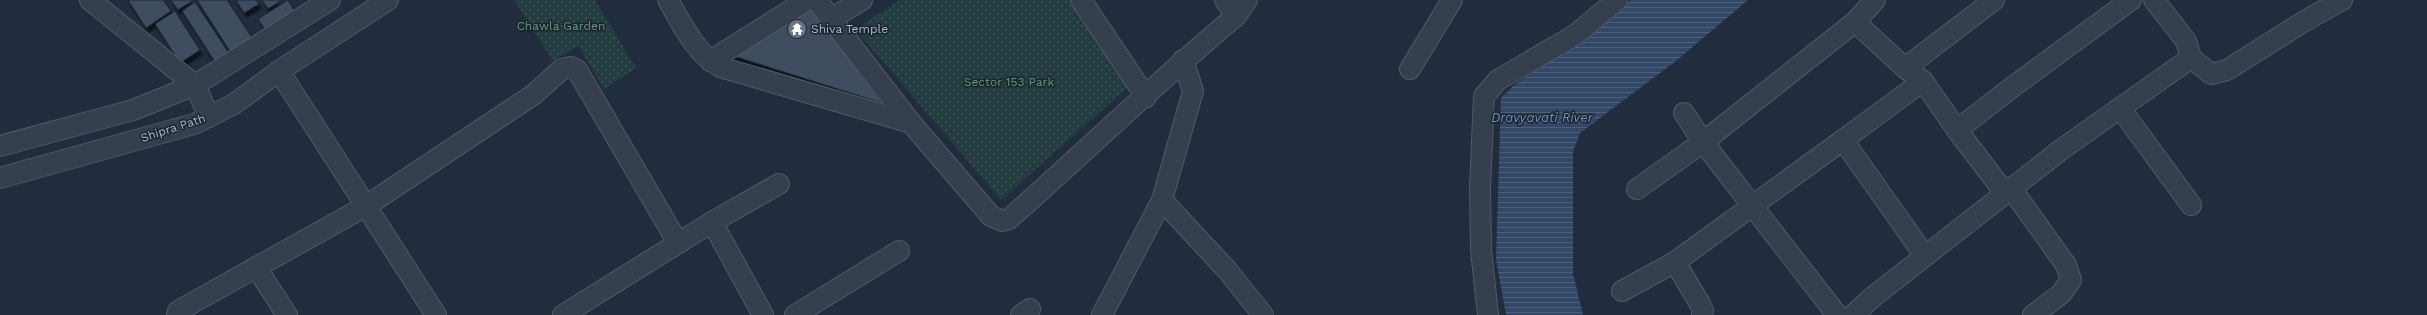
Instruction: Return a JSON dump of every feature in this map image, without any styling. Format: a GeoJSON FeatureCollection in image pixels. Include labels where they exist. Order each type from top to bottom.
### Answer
{"type":"FeatureCollection","features":[{"type":"Feature","properties":{"kind":"street"},"geometry":{"type":"LineString","coordinates":[[90,0],[195,85],[209,117]]}},
{"type":"Feature","properties":{"kind":"street"},"geometry":{"type":"LineString","coordinates":[[0,146],[133,110],[195,85],[330,0]]}},
{"type":"Feature","properties":{"kind":"street","name":"Shipra Path"},"geometry":{"type":"LineString","coordinates":[[0,178],[194,124],[234,104],[279,71],[388,0]]}},
{"type":"Feature","properties":{"kind":"street"},"geometry":{"type":"LineString","coordinates":[[668,0],[693,41],[710,61],[720,67],[911,122]]}},
{"type":"Feature","properties":{"kind":"street"},"geometry":{"type":"LineString","coordinates":[[710,61],[807,0]]}},
{"type":"Feature","properties":{"kind":"street"},"geometry":{"type":"LineString","coordinates":[[817,0],[911,122],[991,216],[1002,221],[1009,219],[1020,210],[1146,97],[1183,60],[1242,8],[1225,0]]}},
{"type":"Feature","properties":{"kind":"street"},"geometry":{"type":"LineString","coordinates":[[831,20],[862,0]]}},
{"type":"Feature","properties":{"kind":"street"},"geometry":{"type":"LineString","coordinates":[[1081,0],[1146,97]]}},
{"type":"Feature","properties":{"kind":"street"},"geometry":{"type":"LineString","coordinates":[[1410,69],[1452,0]]}},
{"type":"Feature","properties":{"kind":"street"},"geometry":{"type":"LineString","coordinates":[[1488,315],[1481,250],[1480,188],[1484,96],[1498,80],[1575,35],[1617,0]]}},
{"type":"Feature","properties":{"kind":"street"},"geometry":{"type":"LineString","coordinates":[[1637,189],[1703,142],[1855,22],[1875,0]]}},
{"type":"Feature","properties":{"kind":"street"},"geometry":{"type":"LineString","coordinates":[[1905,68],[1994,0]]}},
{"type":"Feature","properties":{"kind":"street"},"geometry":{"type":"LineString","coordinates":[[1957,130],[2015,85],[2131,0]]}},
{"type":"Feature","properties":{"kind":"street"},"geometry":{"type":"LineString","coordinates":[[2154,0],[2186,41],[2191,58],[2211,74],[2227,70],[2303,22],[2342,0]]}},
{"type":"Feature","properties":{"kind":"street"},"geometry":{"type":"LineString","coordinates":[[1855,22],[1905,68],[1922,81],[1957,130],[2008,190],[2066,264],[2071,280],[2061,294],[2033,315]]}},
{"type":"Feature","properties":{"kind":"street"},"geometry":{"type":"LineString","coordinates":[[1853,315],[2008,190],[2191,58]]}},
{"type":"Feature","properties":{"kind":"street"},"geometry":{"type":"LineString","coordinates":[[1102,315],[1162,200],[1193,91],[1183,60]]}},
{"type":"Feature","properties":{"kind":"street"},"geometry":{"type":"LineString","coordinates":[[177,315],[178,311],[366,206],[534,95],[562,69],[571,67],[577,70],[678,243]]}},
{"type":"Feature","properties":{"kind":"street"},"geometry":{"type":"LineString","coordinates":[[279,71],[436,315]]}},
{"type":"Feature","properties":{"kind":"street"},"geometry":{"type":"LineString","coordinates":[[1622,291],[1675,262],[1922,81]]}},
{"type":"Feature","properties":{"kind":"street"},"geometry":{"type":"LineString","coordinates":[[2120,108],[2191,206]]}},
{"type":"Feature","properties":{"kind":"street"},"geometry":{"type":"LineString","coordinates":[[1684,112],[1703,142],[1837,315]]}},
{"type":"Feature","properties":{"kind":"street"},"geometry":{"type":"LineString","coordinates":[[1843,140],[1925,256]]}},
{"type":"Feature","properties":{"kind":"street"},"geometry":{"type":"LineString","coordinates":[[563,315],[712,222],[779,184]]}},
{"type":"Feature","properties":{"kind":"street"},"geometry":{"type":"LineString","coordinates":[[1162,200],[1227,270],[1263,315]]}},
{"type":"Feature","properties":{"kind":"street"},"geometry":{"type":"LineString","coordinates":[[712,222],[763,315]]}},
{"type":"Feature","properties":{"kind":"street"},"geometry":{"type":"LineString","coordinates":[[795,315],[899,251]]}},
{"type":"Feature","properties":{"kind":"street"},"geometry":{"type":"LineString","coordinates":[[1675,262],[1700,304],[1703,311],[1702,315]]}},
{"type":"Feature","properties":{"kind":"street"},"geometry":{"type":"LineString","coordinates":[[256,267],[287,315]]}},
{"type":"Feature","properties":{"kind":"green space","name":"Chawla Garden"},"geometry":{"type":"Polygon","coordinates":[[[514,0],[595,0],[636,68],[604,89],[578,46],[553,61],[514,0]]]}},
{"type":"Feature","properties":{"kind":"green space","name":"Sector 153 Park"},"geometry":{"type":"Polygon","coordinates":[[[900,0],[1070,0],[1129,86],[1001,200],[855,29],[900,0]]]}},
{"type":"Feature","properties":{"kind":"water","name":"Dravyavati River"},"geometry":{"type":"Polygon","coordinates":[[[1631,0],[1748,0],[1676,61],[1580,133],[1573,152],[1573,274],[1583,315],[1506,315],[1496,259],[1501,98],[1513,86],[1605,22],[1631,0]]]}},
{"type":"Feature","properties":{"kind":"building"},"geometry":{"type":"Polygon","coordinates":[[[128,0],[163,0],[171,11],[146,28],[128,0]]]}},
{"type":"Feature","properties":{"kind":"building"},"geometry":{"type":"Polygon","coordinates":[[[171,0],[191,0],[192,1],[178,10],[171,0]]]}},
{"type":"Feature","properties":{"kind":"building"},"geometry":{"type":"Polygon","coordinates":[[[197,0],[227,0],[253,39],[231,53],[197,0]]]}},
{"type":"Feature","properties":{"kind":"building"},"geometry":{"type":"Polygon","coordinates":[[[236,0],[256,0],[259,4],[244,13],[236,0]]]}},
{"type":"Feature","properties":{"kind":"building"},"geometry":{"type":"Polygon","coordinates":[[[262,0],[282,0],[268,9],[262,0]]]}},
{"type":"Feature","properties":{"kind":"building"},"geometry":{"type":"Polygon","coordinates":[[[288,0],[297,15],[268,34],[258,19],[288,0]]]}},
{"type":"Feature","properties":{"kind":"building"},"geometry":{"type":"Polygon","coordinates":[[[195,2],[229,53],[215,62],[182,11],[195,2]]]}},
{"type":"Feature","properties":{"kind":"building","name":"Shiva Temple"},"geometry":{"type":"Polygon","coordinates":[[[807,4],[882,103],[727,54],[807,4]]]}},
{"type":"Feature","properties":{"kind":"building"},"geometry":{"type":"Polygon","coordinates":[[[175,11],[200,50],[180,63],[155,24],[175,11]]]}},
{"type":"Feature","properties":{"kind":"place","name":"Shiva Temple"},"geometry":{"type":"Point","coordinates":[797,29]}}]}
